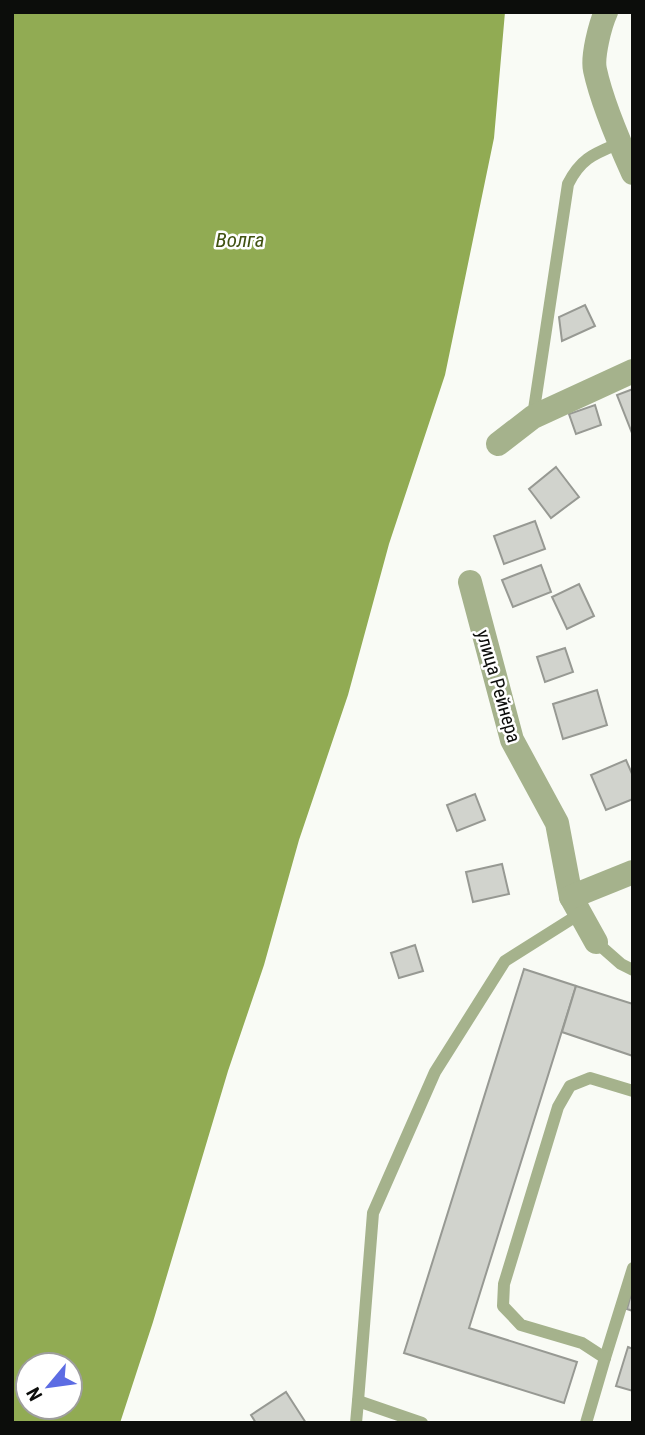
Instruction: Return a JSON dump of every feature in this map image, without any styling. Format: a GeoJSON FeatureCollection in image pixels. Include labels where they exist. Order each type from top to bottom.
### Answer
{"type":"FeatureCollection","features":[{"type":"Feature","properties":{"kind":"street"},"geometry":{"type":"LineString","coordinates":[[606,12],[601,22],[594,68],[633,173]]}},
{"type":"Feature","properties":{"kind":"street"},"geometry":{"type":"LineString","coordinates":[[498,444],[533,417],[633,370]]}},
{"type":"Feature","properties":{"kind":"street","name":"улица Рейнера"},"geometry":{"type":"LineString","coordinates":[[470,582],[512,740],[557,823],[576,905],[596,942]]}},
{"type":"Feature","properties":{"kind":"street"},"geometry":{"type":"LineString","coordinates":[[576,905],[633,872]]}},
{"type":"Feature","properties":{"kind":"lane"},"geometry":{"type":"LineString","coordinates":[[533,417],[568,184],[575,169],[588,157],[620,143]]}},
{"type":"Feature","properties":{"kind":"lane"},"geometry":{"type":"LineString","coordinates":[[356,1423],[373,1213],[435,1072],[505,961],[576,905]]}},
{"type":"Feature","properties":{"kind":"lane"},"geometry":{"type":"LineString","coordinates":[[596,942],[621,964],[633,970]]}},
{"type":"Feature","properties":{"kind":"lane"},"geometry":{"type":"LineString","coordinates":[[605,1358],[582,1343],[521,1325],[503,1306],[504,1284],[558,1107],[570,1086],[590,1078],[633,1091]]}},
{"type":"Feature","properties":{"kind":"lane"},"geometry":{"type":"LineString","coordinates":[[586,1423],[633,1268]]}},
{"type":"Feature","properties":{"kind":"lane"},"geometry":{"type":"LineString","coordinates":[[358,1401],[422,1423]]}},
{"type":"Feature","properties":{"kind":"water","name":"Волга"},"geometry":{"type":"Polygon","coordinates":[[[12,12],[505,12],[494,138],[445,375],[389,544],[348,695],[299,840],[264,965],[228,1071],[120,1423],[12,1423],[12,12]]]}},
{"type":"Feature","properties":{"kind":"building"},"geometry":{"type":"Polygon","coordinates":[[[585,305],[595,326],[562,341],[559,317],[585,305]]]}},
{"type":"Feature","properties":{"kind":"building"},"geometry":{"type":"Polygon","coordinates":[[[633,389],[633,433],[632,433],[617,395],[633,389]]]}},
{"type":"Feature","properties":{"kind":"building"},"geometry":{"type":"Polygon","coordinates":[[[595,405],[601,425],[576,434],[569,414],[595,405]]]}},
{"type":"Feature","properties":{"kind":"building"},"geometry":{"type":"Polygon","coordinates":[[[556,467],[579,497],[551,518],[529,489],[556,467]]]}},
{"type":"Feature","properties":{"kind":"building"},"geometry":{"type":"Polygon","coordinates":[[[535,521],[545,549],[504,564],[494,536],[535,521]]]}},
{"type":"Feature","properties":{"kind":"building"},"geometry":{"type":"Polygon","coordinates":[[[541,565],[551,592],[513,607],[502,580],[541,565]]]}},
{"type":"Feature","properties":{"kind":"building"},"geometry":{"type":"Polygon","coordinates":[[[579,584],[594,616],[567,629],[552,597],[579,584]]]}},
{"type":"Feature","properties":{"kind":"building"},"geometry":{"type":"Polygon","coordinates":[[[565,648],[573,672],[545,682],[537,657],[565,648]]]}},
{"type":"Feature","properties":{"kind":"building"},"geometry":{"type":"Polygon","coordinates":[[[597,690],[607,725],[563,739],[553,704],[597,690]]]}},
{"type":"Feature","properties":{"kind":"building"},"geometry":{"type":"Polygon","coordinates":[[[626,760],[633,776],[633,799],[606,810],[591,775],[626,760]]]}},
{"type":"Feature","properties":{"kind":"building"},"geometry":{"type":"Polygon","coordinates":[[[475,794],[485,820],[457,831],[447,805],[475,794]]]}},
{"type":"Feature","properties":{"kind":"building"},"geometry":{"type":"Polygon","coordinates":[[[502,864],[509,894],[473,902],[466,872],[502,864]]]}},
{"type":"Feature","properties":{"kind":"building"},"geometry":{"type":"Polygon","coordinates":[[[415,945],[423,971],[399,978],[391,953],[415,945]]]}},
{"type":"Feature","properties":{"kind":"building"},"geometry":{"type":"Polygon","coordinates":[[[524,969],[576,986],[469,1328],[577,1362],[564,1403],[404,1353],[524,969]]]}},
{"type":"Feature","properties":{"kind":"building"},"geometry":{"type":"Polygon","coordinates":[[[576,986],[633,1004],[633,1056],[562,1032],[576,986]]]}},
{"type":"Feature","properties":{"kind":"building"},"geometry":{"type":"Polygon","coordinates":[[[633,1287],[633,1311],[627,1309],[633,1287]]]}},
{"type":"Feature","properties":{"kind":"building"},"geometry":{"type":"Polygon","coordinates":[[[628,1347],[633,1349],[633,1391],[616,1386],[628,1347]]]}},
{"type":"Feature","properties":{"kind":"building"},"geometry":{"type":"Polygon","coordinates":[[[286,1392],[306,1423],[256,1423],[251,1415],[286,1392]]]}}]}
